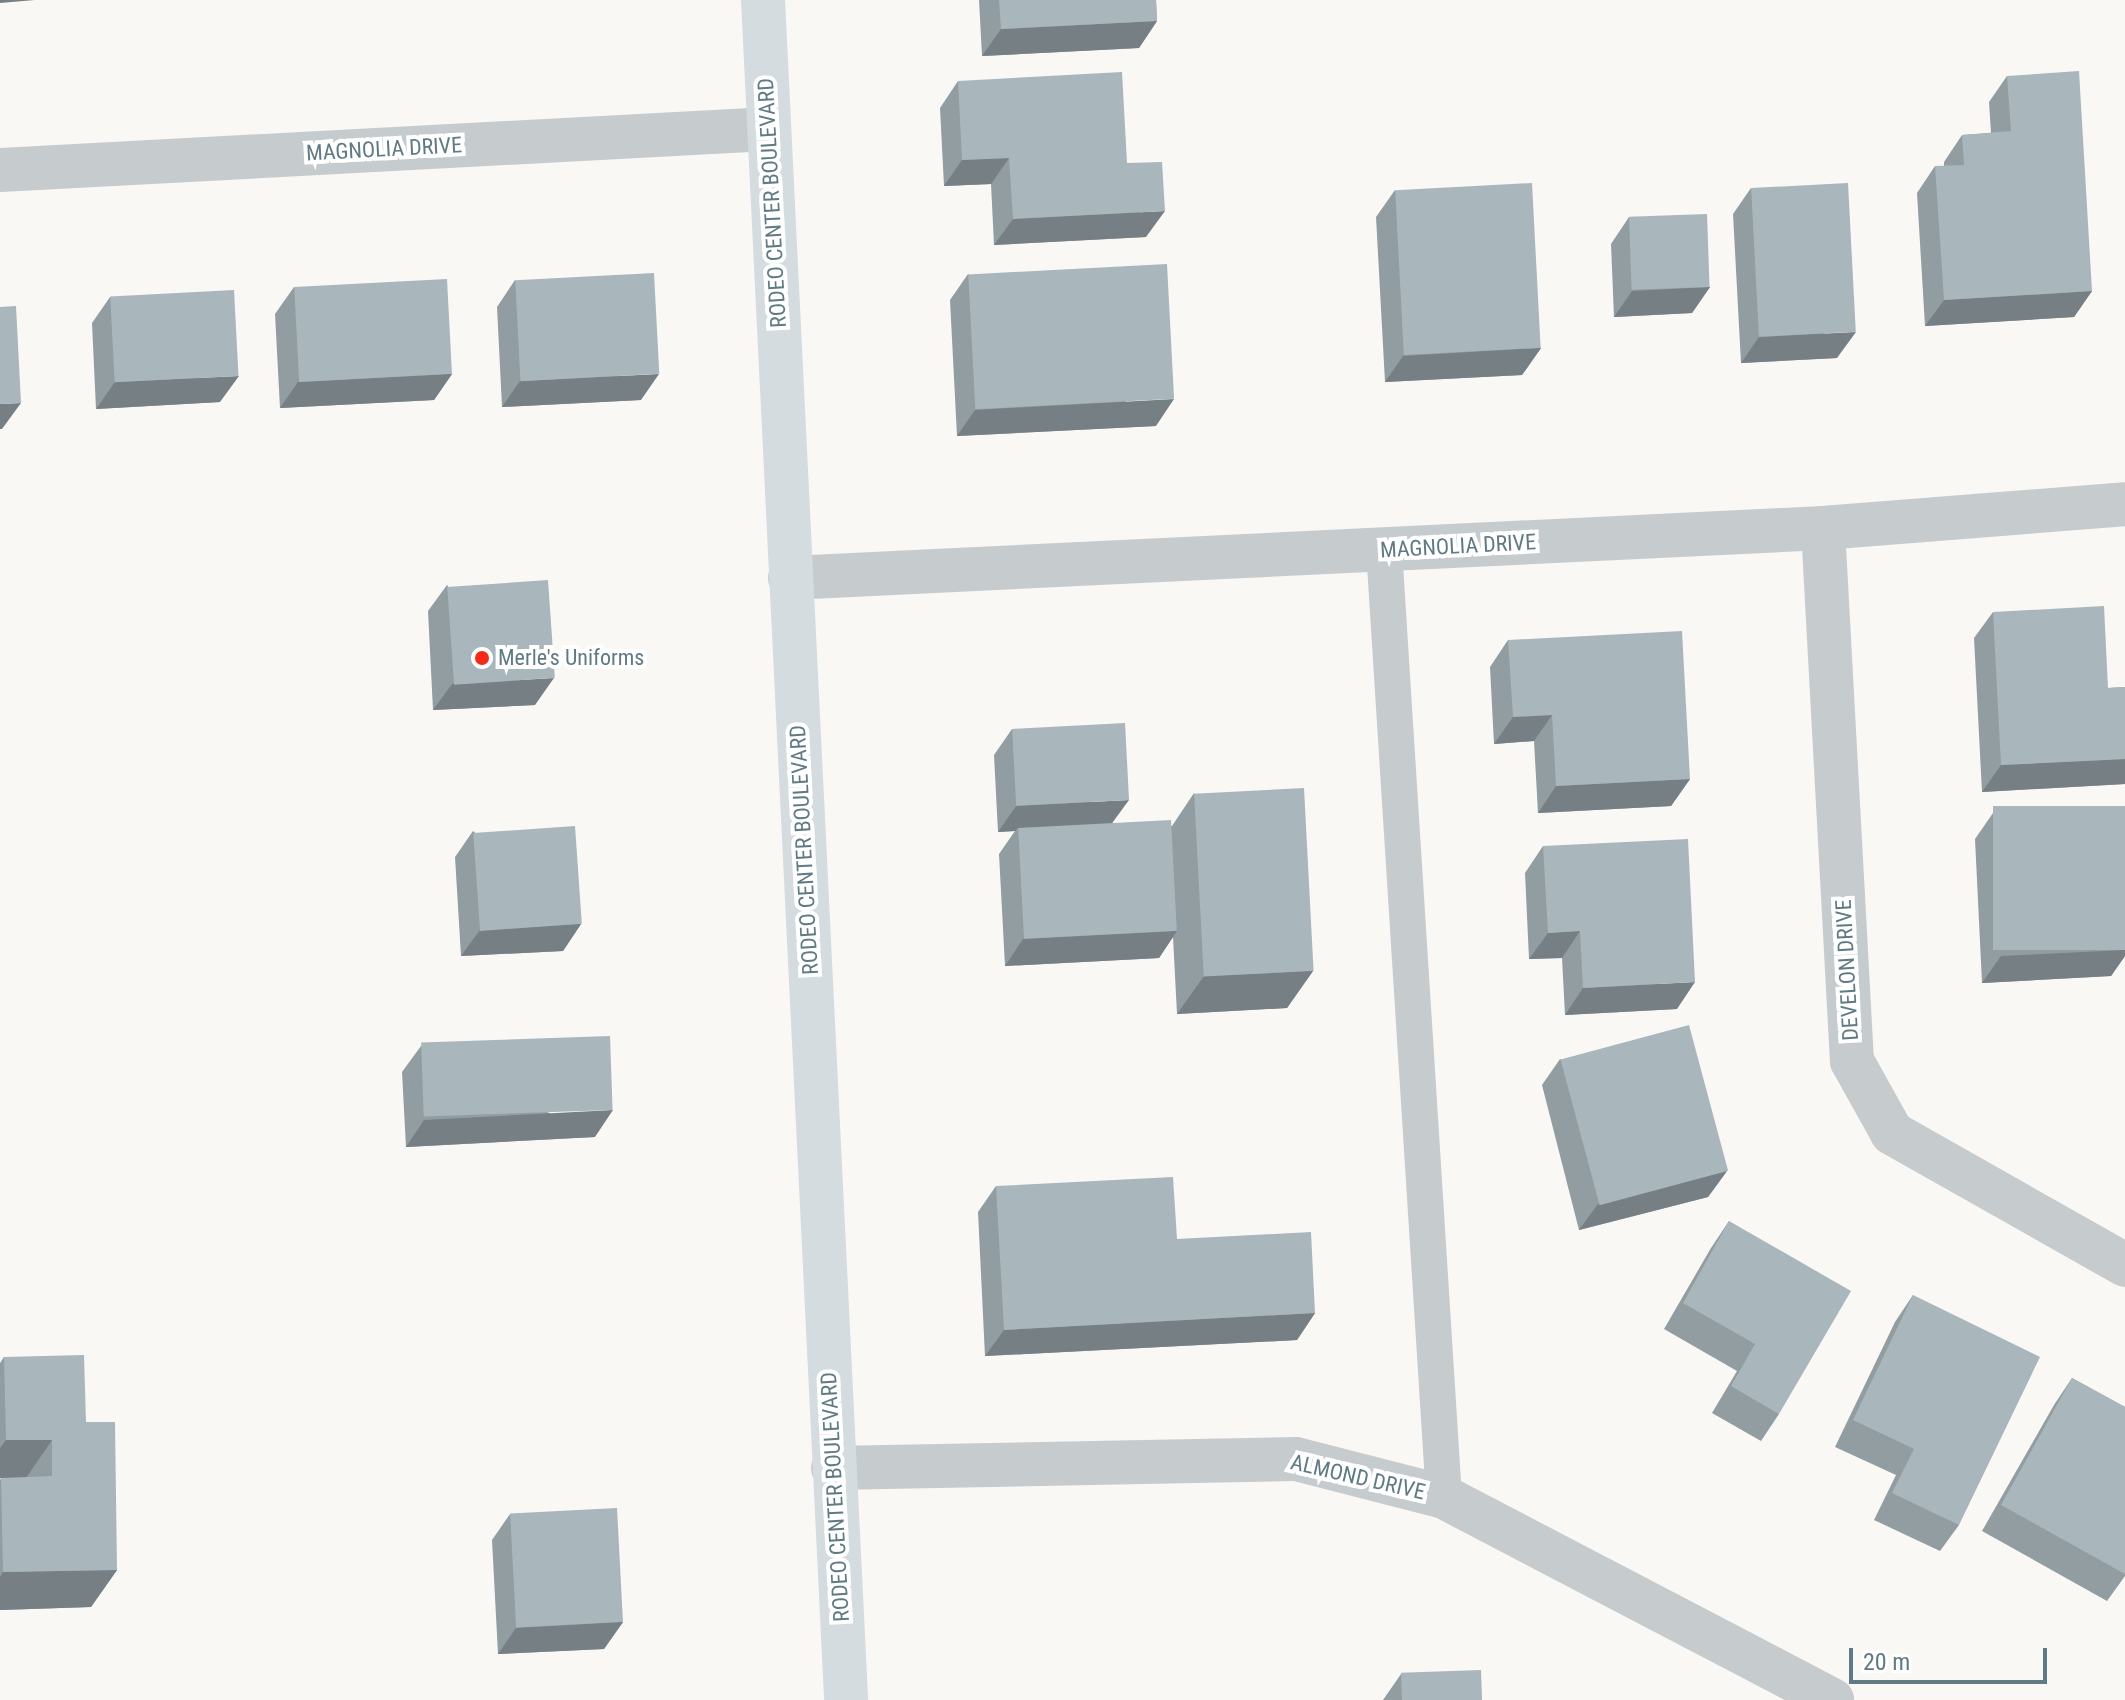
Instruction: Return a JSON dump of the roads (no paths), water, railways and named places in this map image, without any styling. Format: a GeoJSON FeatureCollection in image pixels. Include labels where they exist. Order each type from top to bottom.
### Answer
{"type":"FeatureCollection","features":[{"type":"Feature","properties":{"kind":"main road","name":"RODEO CENTER BOULEVARD"},"geometry":{"type":"LineString","coordinates":[[763,0],[846,1700]]}},
{"type":"Feature","properties":{"kind":"street","name":"MAGNOLIA DRIVE"},"geometry":{"type":"LineString","coordinates":[[0,170],[769,129]]}},
{"type":"Feature","properties":{"kind":"street","name":"MAGNOLIA DRIVE"},"geometry":{"type":"LineString","coordinates":[[790,578],[1823,528],[2125,504]]}},
{"type":"Feature","properties":{"kind":"street","name":"DEVELON DRIVE"},"geometry":{"type":"LineString","coordinates":[[1823,528],[1852,1061],[1892,1133],[2125,1265]]}},
{"type":"Feature","properties":{"kind":"street","name":"ALMOND DRIVE"},"geometry":{"type":"LineString","coordinates":[[833,1468],[1296,1459],[1444,1497],[1832,1700]]}},
{"type":"Feature","properties":{"kind":"lane"},"geometry":{"type":"LineString","coordinates":[[1384,549],[1444,1497]]}},
{"type":"Feature","properties":{"kind":"place","name":"Merle's Uniforms"},"geometry":{"type":"Point","coordinates":[482,658]}}]}
